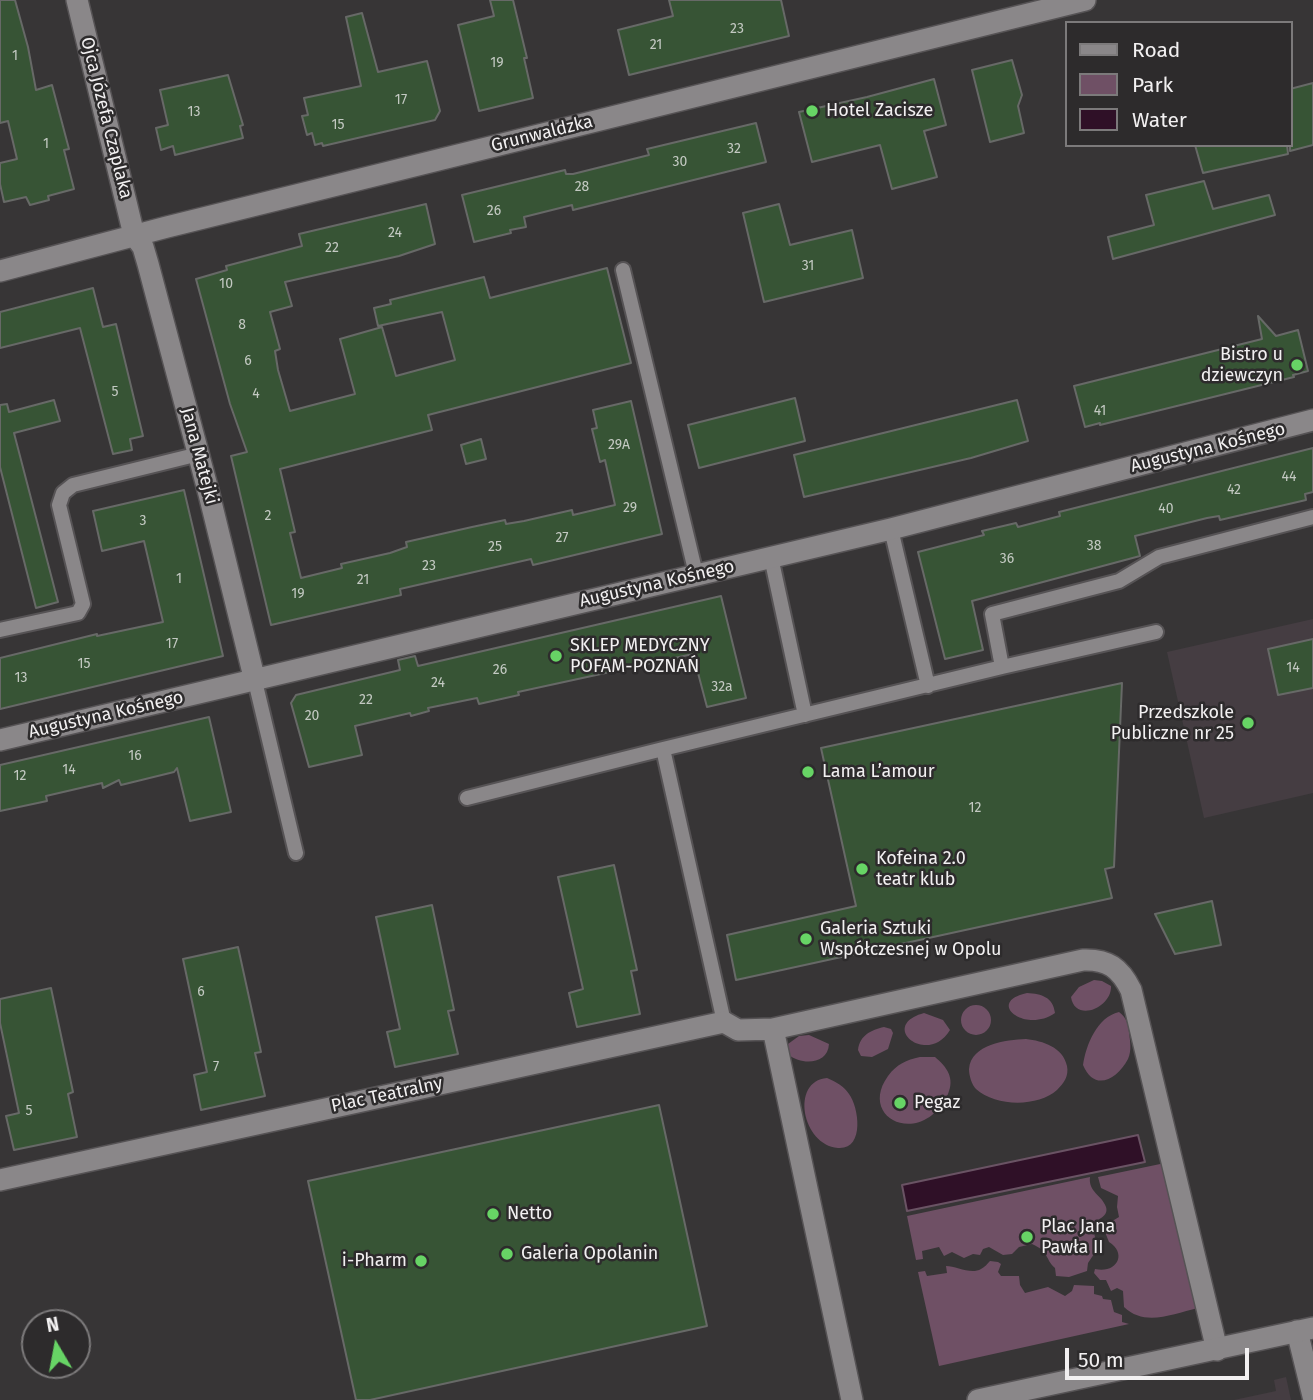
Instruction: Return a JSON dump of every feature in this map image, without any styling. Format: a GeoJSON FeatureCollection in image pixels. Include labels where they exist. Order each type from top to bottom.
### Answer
{"type":"FeatureCollection","features":[{"type":"Feature","properties":{"kind":"street","name":"Ojca Józefa Czaplaka"},"geometry":{"type":"LineString","coordinates":[[77,0],[134,235]]}},
{"type":"Feature","properties":{"kind":"street","name":"Grunwaldzka"},"geometry":{"type":"LineString","coordinates":[[0,271],[134,235],[1085,0]]}},
{"type":"Feature","properties":{"kind":"street","name":"Jana Matejki"},"geometry":{"type":"LineString","coordinates":[[134,235],[148,264],[199,454],[254,681]]}},
{"type":"Feature","properties":{"kind":"street","name":"Augustyna Kośnego"},"geometry":{"type":"LineString","coordinates":[[0,740],[891,529],[1313,420]]}},
{"type":"Feature","properties":{"kind":"street"},"geometry":{"type":"LineString","coordinates":[[852,1400],[773,1030],[1083,960],[1098,959],[1110,963],[1125,977],[1131,990],[1216,1349]]}},
{"type":"Feature","properties":{"kind":"street","name":"Plac Teatralny"},"geometry":{"type":"LineString","coordinates":[[0,1180],[724,1022],[738,1030],[773,1030]]}},
{"type":"Feature","properties":{"kind":"street"},"geometry":{"type":"LineString","coordinates":[[978,1400],[1305,1329],[1313,1395]]}},
{"type":"Feature","properties":{"kind":"lane"},"geometry":{"type":"LineString","coordinates":[[622,270],[696,575]]}},
{"type":"Feature","properties":{"kind":"lane"},"geometry":{"type":"LineString","coordinates":[[0,630],[78,613],[83,604],[59,505],[63,493],[73,485],[199,454]]}},
{"type":"Feature","properties":{"kind":"lane"},"geometry":{"type":"LineString","coordinates":[[1002,667],[992,614],[1119,582],[1159,557],[1313,517]]}},
{"type":"Feature","properties":{"kind":"lane"},"geometry":{"type":"LineString","coordinates":[[891,529],[928,686]]}},
{"type":"Feature","properties":{"kind":"lane"},"geometry":{"type":"LineString","coordinates":[[771,557],[806,715]]}},
{"type":"Feature","properties":{"kind":"lane"},"geometry":{"type":"LineString","coordinates":[[467,798],[1156,632]]}},
{"type":"Feature","properties":{"kind":"lane"},"geometry":{"type":"LineString","coordinates":[[254,681],[296,853]]}},
{"type":"Feature","properties":{"kind":"lane"},"geometry":{"type":"LineString","coordinates":[[663,749],[724,1022]]}},
{"type":"Feature","properties":{"kind":"shaded area","name":"Przedszkole Publiczne nr 25"},"geometry":{"type":"Polygon","coordinates":[[[1313,619],[1313,793],[1204,818],[1167,652],[1313,619]]]}},
{"type":"Feature","properties":{"kind":"shaded area"},"geometry":{"type":"Polygon","coordinates":[[[1286,1377],[1291,1400],[1234,1400],[1276,1391],[1274,1380],[1286,1377]]]}},
{"type":"Feature","properties":{"kind":"green space"},"geometry":{"type":"Polygon","coordinates":[[[1094,980],[1111,986],[1110,994],[1106,1001],[1093,1010],[1079,1009],[1071,997],[1079,987],[1094,980]]]}},
{"type":"Feature","properties":{"kind":"green space"},"geometry":{"type":"Polygon","coordinates":[[[1027,993],[1046,997],[1052,1003],[1055,1013],[1043,1019],[1032,1020],[1014,1014],[1009,1009],[1009,1003],[1015,997],[1027,993]]]}},
{"type":"Feature","properties":{"kind":"green space"},"geometry":{"type":"Polygon","coordinates":[[[976,1005],[987,1009],[991,1020],[987,1031],[976,1035],[965,1031],[961,1020],[965,1009],[976,1005]]]}},
{"type":"Feature","properties":{"kind":"green space"},"geometry":{"type":"Polygon","coordinates":[[[1119,1012],[1128,1026],[1129,1056],[1118,1073],[1099,1081],[1088,1073],[1083,1065],[1087,1049],[1099,1026],[1111,1015],[1119,1012]]]}},
{"type":"Feature","properties":{"kind":"green space"},"geometry":{"type":"Polygon","coordinates":[[[924,1013],[943,1020],[950,1030],[941,1040],[930,1045],[911,1040],[906,1034],[905,1026],[911,1019],[924,1013]]]}},
{"type":"Feature","properties":{"kind":"green space"},"geometry":{"type":"Polygon","coordinates":[[[884,1027],[891,1029],[893,1033],[888,1049],[872,1057],[861,1056],[858,1050],[864,1037],[884,1027]]]}},
{"type":"Feature","properties":{"kind":"green space"},"geometry":{"type":"Polygon","coordinates":[[[809,1035],[829,1044],[824,1056],[807,1061],[789,1055],[788,1044],[799,1036],[809,1035]]]}},
{"type":"Feature","properties":{"kind":"green space"},"geometry":{"type":"Polygon","coordinates":[[[1026,1039],[1051,1046],[1065,1059],[1067,1076],[1057,1090],[1039,1100],[1017,1103],[994,1099],[976,1089],[969,1069],[976,1054],[991,1045],[1026,1039]]]}},
{"type":"Feature","properties":{"kind":"green space"},"geometry":{"type":"Polygon","coordinates":[[[920,1057],[935,1057],[943,1065],[951,1083],[948,1094],[937,1111],[923,1120],[909,1124],[897,1122],[887,1115],[881,1105],[881,1091],[895,1068],[920,1057]]]}},
{"type":"Feature","properties":{"kind":"green space"},"geometry":{"type":"Polygon","coordinates":[[[827,1078],[845,1089],[853,1100],[857,1117],[856,1135],[847,1147],[838,1148],[826,1144],[816,1136],[805,1113],[808,1090],[815,1082],[827,1078]]]}},
{"type":"Feature","properties":{"kind":"green space"},"geometry":{"type":"Polygon","coordinates":[[[1165,1163],[1198,1308],[1150,1318],[1132,1313],[1124,1307],[1123,1291],[1117,1288],[1111,1291],[1106,1280],[1100,1280],[1094,1273],[1095,1269],[1109,1269],[1114,1266],[1118,1257],[1118,1252],[1105,1232],[1109,1223],[1119,1217],[1118,1196],[1101,1188],[1098,1177],[1165,1163]]]}},
{"type":"Feature","properties":{"kind":"green space"},"geometry":{"type":"Polygon","coordinates":[[[1090,1177],[1091,1186],[1106,1210],[1094,1225],[1098,1248],[1088,1263],[1087,1271],[1069,1277],[1056,1276],[1055,1268],[1044,1252],[1032,1244],[1019,1247],[1012,1254],[1003,1255],[989,1247],[983,1249],[980,1255],[973,1254],[964,1258],[952,1252],[944,1256],[939,1247],[922,1251],[923,1259],[916,1260],[907,1216],[1090,1177]]]}},
{"type":"Feature","properties":{"kind":"green space"},"geometry":{"type":"Polygon","coordinates":[[[990,1261],[1001,1264],[998,1272],[1001,1276],[1019,1276],[1025,1293],[1048,1287],[1065,1296],[1072,1291],[1074,1285],[1094,1286],[1094,1294],[1111,1300],[1114,1312],[1122,1315],[1122,1322],[1129,1324],[939,1366],[918,1272],[925,1271],[927,1276],[947,1273],[946,1266],[977,1271],[990,1261]]]}},
{"type":"Feature","properties":{"kind":"water"},"geometry":{"type":"Polygon","coordinates":[[[1138,1135],[1145,1162],[907,1211],[902,1185],[1138,1135]]]}},
{"type":"Feature","properties":{"kind":"building"},"geometry":{"type":"Polygon","coordinates":[[[0,0],[15,0],[36,90],[52,85],[69,149],[64,150],[74,189],[48,196],[49,200],[30,205],[26,197],[4,202],[0,184],[0,163],[17,159],[8,121],[0,123],[0,0]]]}},
{"type":"Feature","properties":{"kind":"building"},"geometry":{"type":"Polygon","coordinates":[[[490,0],[513,0],[527,58],[524,58],[533,98],[479,111],[458,25],[494,16],[490,0]]]}},
{"type":"Feature","properties":{"kind":"building"},"geometry":{"type":"Polygon","coordinates":[[[669,0],[781,0],[789,36],[629,75],[618,30],[673,16],[669,0]]]}},
{"type":"Feature","properties":{"kind":"building"},"geometry":{"type":"Polygon","coordinates":[[[362,13],[378,72],[427,61],[440,111],[435,120],[323,146],[322,143],[315,145],[312,133],[307,135],[302,116],[308,115],[304,98],[361,86],[346,17],[362,13]]]}},
{"type":"Feature","properties":{"kind":"building"},"geometry":{"type":"Polygon","coordinates":[[[1012,60],[1022,95],[1018,106],[1024,133],[990,142],[972,70],[1012,60]]]}},
{"type":"Feature","properties":{"kind":"building"},"geometry":{"type":"Polygon","coordinates":[[[228,75],[243,125],[240,126],[243,138],[175,155],[173,146],[161,150],[156,128],[168,125],[160,90],[228,75]]]}},
{"type":"Feature","properties":{"kind":"building"},"geometry":{"type":"Polygon","coordinates":[[[934,79],[946,125],[924,131],[937,177],[892,189],[880,145],[812,162],[799,112],[934,79]]]}},
{"type":"Feature","properties":{"kind":"building"},"geometry":{"type":"Polygon","coordinates":[[[1313,83],[1313,145],[1290,151],[1292,147],[1292,88],[1313,83]]]}},
{"type":"Feature","properties":{"kind":"building"},"geometry":{"type":"Polygon","coordinates":[[[756,123],[766,162],[573,210],[572,205],[524,217],[526,227],[474,242],[462,195],[565,170],[566,174],[573,174],[649,155],[647,149],[756,123]]]}},
{"type":"Feature","properties":{"kind":"building"},"geometry":{"type":"Polygon","coordinates":[[[1196,147],[1287,147],[1288,154],[1203,173],[1196,147]]]}},
{"type":"Feature","properties":{"kind":"building"},"geometry":{"type":"Polygon","coordinates":[[[1204,181],[1213,209],[1269,195],[1275,215],[1113,259],[1108,237],[1154,225],[1146,195],[1204,181]]]}},
{"type":"Feature","properties":{"kind":"building"},"geometry":{"type":"Polygon","coordinates":[[[426,204],[435,244],[399,256],[285,282],[292,306],[270,312],[280,349],[275,351],[278,370],[290,411],[355,394],[340,339],[382,327],[396,376],[455,360],[442,312],[378,326],[374,308],[391,304],[390,300],[484,277],[490,298],[607,268],[631,363],[428,415],[432,430],[280,469],[295,532],[290,533],[301,578],[342,568],[341,564],[390,553],[407,547],[406,542],[505,520],[506,524],[572,510],[573,515],[615,505],[605,460],[600,462],[592,429],[597,428],[593,410],[631,401],[662,534],[533,565],[531,559],[400,589],[401,595],[271,625],[231,456],[247,452],[230,404],[196,279],[227,270],[226,266],[302,246],[299,234],[426,204]]]}},
{"type":"Feature","properties":{"kind":"building"},"geometry":{"type":"Polygon","coordinates":[[[779,204],[790,245],[852,230],[863,278],[764,302],[743,213],[779,204]]]}},
{"type":"Feature","properties":{"kind":"building"},"geometry":{"type":"Polygon","coordinates":[[[93,288],[103,327],[116,324],[143,436],[130,439],[132,450],[113,454],[80,328],[0,348],[0,312],[93,288]]]}},
{"type":"Feature","properties":{"kind":"building"},"geometry":{"type":"Polygon","coordinates":[[[1258,316],[1276,336],[1298,330],[1308,371],[1293,375],[1294,377],[1085,427],[1074,386],[1262,339],[1258,316]]]}},
{"type":"Feature","properties":{"kind":"building"},"geometry":{"type":"Polygon","coordinates":[[[795,398],[805,441],[699,468],[688,425],[795,398]]]}},
{"type":"Feature","properties":{"kind":"building"},"geometry":{"type":"Polygon","coordinates":[[[54,400],[60,421],[14,433],[58,602],[36,608],[0,467],[0,405],[7,404],[9,412],[54,400]]]}},
{"type":"Feature","properties":{"kind":"building"},"geometry":{"type":"Polygon","coordinates":[[[1017,400],[1028,441],[971,458],[804,497],[794,455],[1017,400]]]}},
{"type":"Feature","properties":{"kind":"building"},"geometry":{"type":"Polygon","coordinates":[[[481,439],[486,459],[466,464],[461,445],[481,439]]]}},
{"type":"Feature","properties":{"kind":"building"},"geometry":{"type":"Polygon","coordinates":[[[1313,448],[1313,492],[1305,494],[1306,500],[1220,520],[1219,516],[1207,518],[1135,536],[1140,556],[972,601],[983,650],[945,659],[918,552],[984,535],[982,531],[1016,523],[1018,527],[1060,516],[1059,512],[1313,448]]]}},
{"type":"Feature","properties":{"kind":"building"},"geometry":{"type":"Polygon","coordinates":[[[184,490],[223,656],[0,709],[0,658],[97,634],[163,622],[144,541],[102,551],[93,511],[184,490]]]}},
{"type":"Feature","properties":{"kind":"building"},"geometry":{"type":"Polygon","coordinates":[[[721,596],[746,698],[707,707],[693,654],[518,692],[519,695],[479,704],[477,698],[428,708],[429,711],[411,716],[410,713],[355,726],[362,755],[309,767],[291,703],[296,695],[400,670],[398,660],[415,656],[418,666],[721,596]]]}},
{"type":"Feature","properties":{"kind":"building"},"geometry":{"type":"Polygon","coordinates":[[[1313,639],[1313,688],[1278,695],[1268,649],[1313,639]]]}},
{"type":"Feature","properties":{"kind":"building"},"geometry":{"type":"Polygon","coordinates":[[[1122,683],[1114,867],[1105,869],[1112,898],[736,980],[727,935],[856,906],[821,748],[1122,683]]]}},
{"type":"Feature","properties":{"kind":"building"},"geometry":{"type":"Polygon","coordinates":[[[209,717],[231,812],[190,821],[177,768],[174,772],[121,785],[119,780],[103,788],[102,783],[46,796],[47,801],[0,811],[0,765],[209,717]]]}},
{"type":"Feature","properties":{"kind":"building"},"geometry":{"type":"Polygon","coordinates":[[[614,865],[637,970],[631,971],[640,1014],[577,1027],[569,993],[583,989],[558,877],[614,865]]]}},
{"type":"Feature","properties":{"kind":"building"},"geometry":{"type":"Polygon","coordinates":[[[1212,901],[1221,945],[1175,954],[1155,914],[1212,901]]]}},
{"type":"Feature","properties":{"kind":"building"},"geometry":{"type":"Polygon","coordinates":[[[432,905],[454,1010],[448,1011],[458,1054],[395,1067],[387,1032],[400,1029],[376,917],[432,905]]]}},
{"type":"Feature","properties":{"kind":"building"},"geometry":{"type":"Polygon","coordinates":[[[238,947],[261,1052],[255,1053],[265,1096],[201,1110],[194,1075],[207,1072],[183,959],[238,947]]]}},
{"type":"Feature","properties":{"kind":"building"},"geometry":{"type":"Polygon","coordinates":[[[51,988],[73,1092],[68,1094],[77,1137],[14,1150],[6,1116],[19,1113],[0,1023],[0,999],[51,988]]]}},
{"type":"Feature","properties":{"kind":"building","name":"Galeria Opolanin"},"geometry":{"type":"Polygon","coordinates":[[[659,1105],[707,1326],[370,1400],[356,1400],[308,1181],[659,1105]]]}},
{"type":"Feature","properties":{"kind":"place","name":"Hotel Zacisze"},"geometry":{"type":"Point","coordinates":[812,111]}},
{"type":"Feature","properties":{"kind":"place","name":"Bistro u dziewczyn"},"geometry":{"type":"Point","coordinates":[1297,365]}},
{"type":"Feature","properties":{"kind":"place","name":"SKLEP MEDYCZNY POFAM-POZNAŃ"},"geometry":{"type":"Point","coordinates":[556,656]}},
{"type":"Feature","properties":{"kind":"place","name":"Przedszkole Publiczne nr 25"},"geometry":{"type":"Point","coordinates":[1248,723]}},
{"type":"Feature","properties":{"kind":"place","name":"Lama L’amour"},"geometry":{"type":"Point","coordinates":[808,772]}},
{"type":"Feature","properties":{"kind":"place","name":"Kofeina 2.0 teatr klub"},"geometry":{"type":"Point","coordinates":[862,869]}},
{"type":"Feature","properties":{"kind":"place","name":"Galeria Sztuki Współczesnej w Opolu"},"geometry":{"type":"Point","coordinates":[806,939]}},
{"type":"Feature","properties":{"kind":"place","name":"Pegaz"},"geometry":{"type":"Point","coordinates":[900,1103]}},
{"type":"Feature","properties":{"kind":"place","name":"Netto"},"geometry":{"type":"Point","coordinates":[493,1214]}},
{"type":"Feature","properties":{"kind":"place","name":"Plac Jana Pawła II"},"geometry":{"type":"Point","coordinates":[1027,1237]}},
{"type":"Feature","properties":{"kind":"place","name":"Galeria Opolanin"},"geometry":{"type":"Point","coordinates":[507,1254]}},
{"type":"Feature","properties":{"kind":"place","name":"i-Pharm"},"geometry":{"type":"Point","coordinates":[421,1261]}}]}
